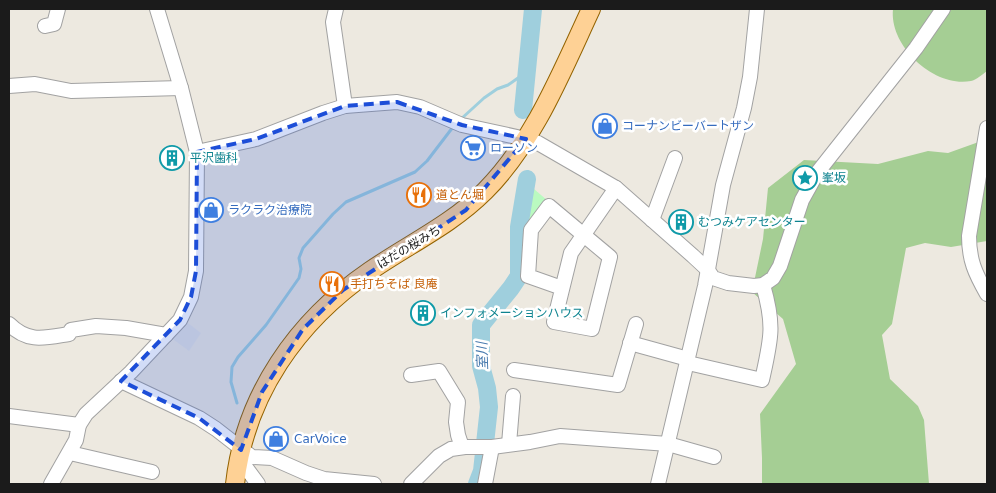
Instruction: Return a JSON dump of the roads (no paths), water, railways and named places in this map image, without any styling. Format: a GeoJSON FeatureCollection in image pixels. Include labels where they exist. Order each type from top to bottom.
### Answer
{"type":"FeatureCollection","features":[{"type":"Feature","properties":{"kind":"main road","name":"はだの桜みち"},"geometry":{"type":"LineString","coordinates":[[235,484],[246,431],[262,392],[278,363],[304,329],[343,290],[447,224],[466,210],[486,190],[508,165],[526,139],[590,9]]}},
{"type":"Feature","properties":{"kind":"street"},"geometry":{"type":"LineString","coordinates":[[45,26],[54,24],[58,9]]}},
{"type":"Feature","properties":{"kind":"street"},"geometry":{"type":"LineString","coordinates":[[51,484],[70,453],[80,425],[90,409],[121,382],[180,320],[191,298],[195,279],[197,152],[181,88],[157,9]]}},
{"type":"Feature","properties":{"kind":"street"},"geometry":{"type":"LineString","coordinates":[[336,9],[333,22],[345,106]]}},
{"type":"Feature","properties":{"kind":"street"},"geometry":{"type":"LineString","coordinates":[[658,484],[705,286],[723,185],[744,108],[750,77],[757,9]]}},
{"type":"Feature","properties":{"kind":"street"},"geometry":{"type":"LineString","coordinates":[[197,152],[264,137],[345,106],[397,102],[420,107],[462,125],[538,143],[576,163],[616,188],[707,269],[713,278],[728,283],[762,285],[773,278],[780,266],[802,200],[817,173],[916,48],[943,9]]}},
{"type":"Feature","properties":{"kind":"street"},"geometry":{"type":"LineString","coordinates":[[9,86],[35,84],[71,91],[181,88]]}},
{"type":"Feature","properties":{"kind":"street"},"geometry":{"type":"LineString","coordinates":[[987,128],[969,236],[969,253],[975,272],[987,294]]}},
{"type":"Feature","properties":{"kind":"street"},"geometry":{"type":"LineString","coordinates":[[652,220],[677,165]]}},
{"type":"Feature","properties":{"kind":"street"},"geometry":{"type":"LineString","coordinates":[[562,288],[528,276],[531,230],[549,206],[584,234],[610,257],[592,329],[554,322],[571,253],[584,234],[616,188]]}},
{"type":"Feature","properties":{"kind":"street"},"geometry":{"type":"LineString","coordinates":[[630,343],[688,361],[762,380],[772,329],[769,308],[762,285]]}},
{"type":"Feature","properties":{"kind":"street"},"geometry":{"type":"LineString","coordinates":[[9,324],[18,334],[32,338],[69,334],[71,330],[96,326],[126,328],[166,335]]}},
{"type":"Feature","properties":{"kind":"street"},"geometry":{"type":"LineString","coordinates":[[514,370],[618,385],[636,324]]}},
{"type":"Feature","properties":{"kind":"street"},"geometry":{"type":"LineString","coordinates":[[411,375],[439,371],[458,402],[456,422],[462,447]]}},
{"type":"Feature","properties":{"kind":"street"},"geometry":{"type":"LineString","coordinates":[[121,382],[199,418],[216,429],[240,454],[258,484]]}},
{"type":"Feature","properties":{"kind":"street"},"geometry":{"type":"LineString","coordinates":[[510,444],[513,396]]}},
{"type":"Feature","properties":{"kind":"street"},"geometry":{"type":"LineString","coordinates":[[9,416],[80,425]]}},
{"type":"Feature","properties":{"kind":"street"},"geometry":{"type":"LineString","coordinates":[[411,484],[439,456],[451,449],[530,442],[560,436],[668,444],[714,457]]}},
{"type":"Feature","properties":{"kind":"street"},"geometry":{"type":"LineString","coordinates":[[485,484],[486,447]]}},
{"type":"Feature","properties":{"kind":"street"},"geometry":{"type":"LineString","coordinates":[[70,453],[152,472]]}},
{"type":"Feature","properties":{"kind":"street"},"geometry":{"type":"LineString","coordinates":[[240,454],[272,458],[324,479],[374,484]]}},
{"type":"Feature","properties":{"kind":"waterway","name":"室川"},"geometry":{"type":"LineString","coordinates":[[523,110],[533,9]]}},
{"type":"Feature","properties":{"kind":"waterway"},"geometry":{"type":"LineString","coordinates":[[461,119],[497,89],[508,85],[518,78],[527,76]]}},
{"type":"Feature","properties":{"kind":"waterway"},"geometry":{"type":"LineString","coordinates":[[237,403],[231,382],[232,367],[238,357],[266,325],[299,278],[301,269],[299,258],[303,248],[346,202],[415,172],[427,161],[453,127]]}},
{"type":"Feature","properties":{"kind":"waterway","name":"室川"},"geometry":{"type":"LineString","coordinates":[[477,484],[482,471],[489,407],[487,388],[481,366],[481,325],[519,276],[519,227],[527,179]]}},
{"type":"Feature","properties":{"kind":"place","name":"コーナンビーバートザン"},"geometry":{"type":"Point","coordinates":[605,126]}},
{"type":"Feature","properties":{"kind":"place","name":"ローソン"},"geometry":{"type":"Point","coordinates":[473,148]}},
{"type":"Feature","properties":{"kind":"place","name":"平沢歯科"},"geometry":{"type":"Point","coordinates":[172,158]}},
{"type":"Feature","properties":{"kind":"place","name":"峯坂"},"geometry":{"type":"Point","coordinates":[805,178]}},
{"type":"Feature","properties":{"kind":"place","name":"道とん堀"},"geometry":{"type":"Point","coordinates":[419,195]}},
{"type":"Feature","properties":{"kind":"place","name":"ラクラク治療院"},"geometry":{"type":"Point","coordinates":[211,210]}},
{"type":"Feature","properties":{"kind":"place","name":"むつみケアセンター"},"geometry":{"type":"Point","coordinates":[681,222]}},
{"type":"Feature","properties":{"kind":"place","name":"手打ちそば 良庵"},"geometry":{"type":"Point","coordinates":[332,284]}},
{"type":"Feature","properties":{"kind":"place","name":"インフォメーションハウス"},"geometry":{"type":"Point","coordinates":[423,313]}},
{"type":"Feature","properties":{"kind":"place","name":"CarVoice"},"geometry":{"type":"Point","coordinates":[276,439]}}]}
